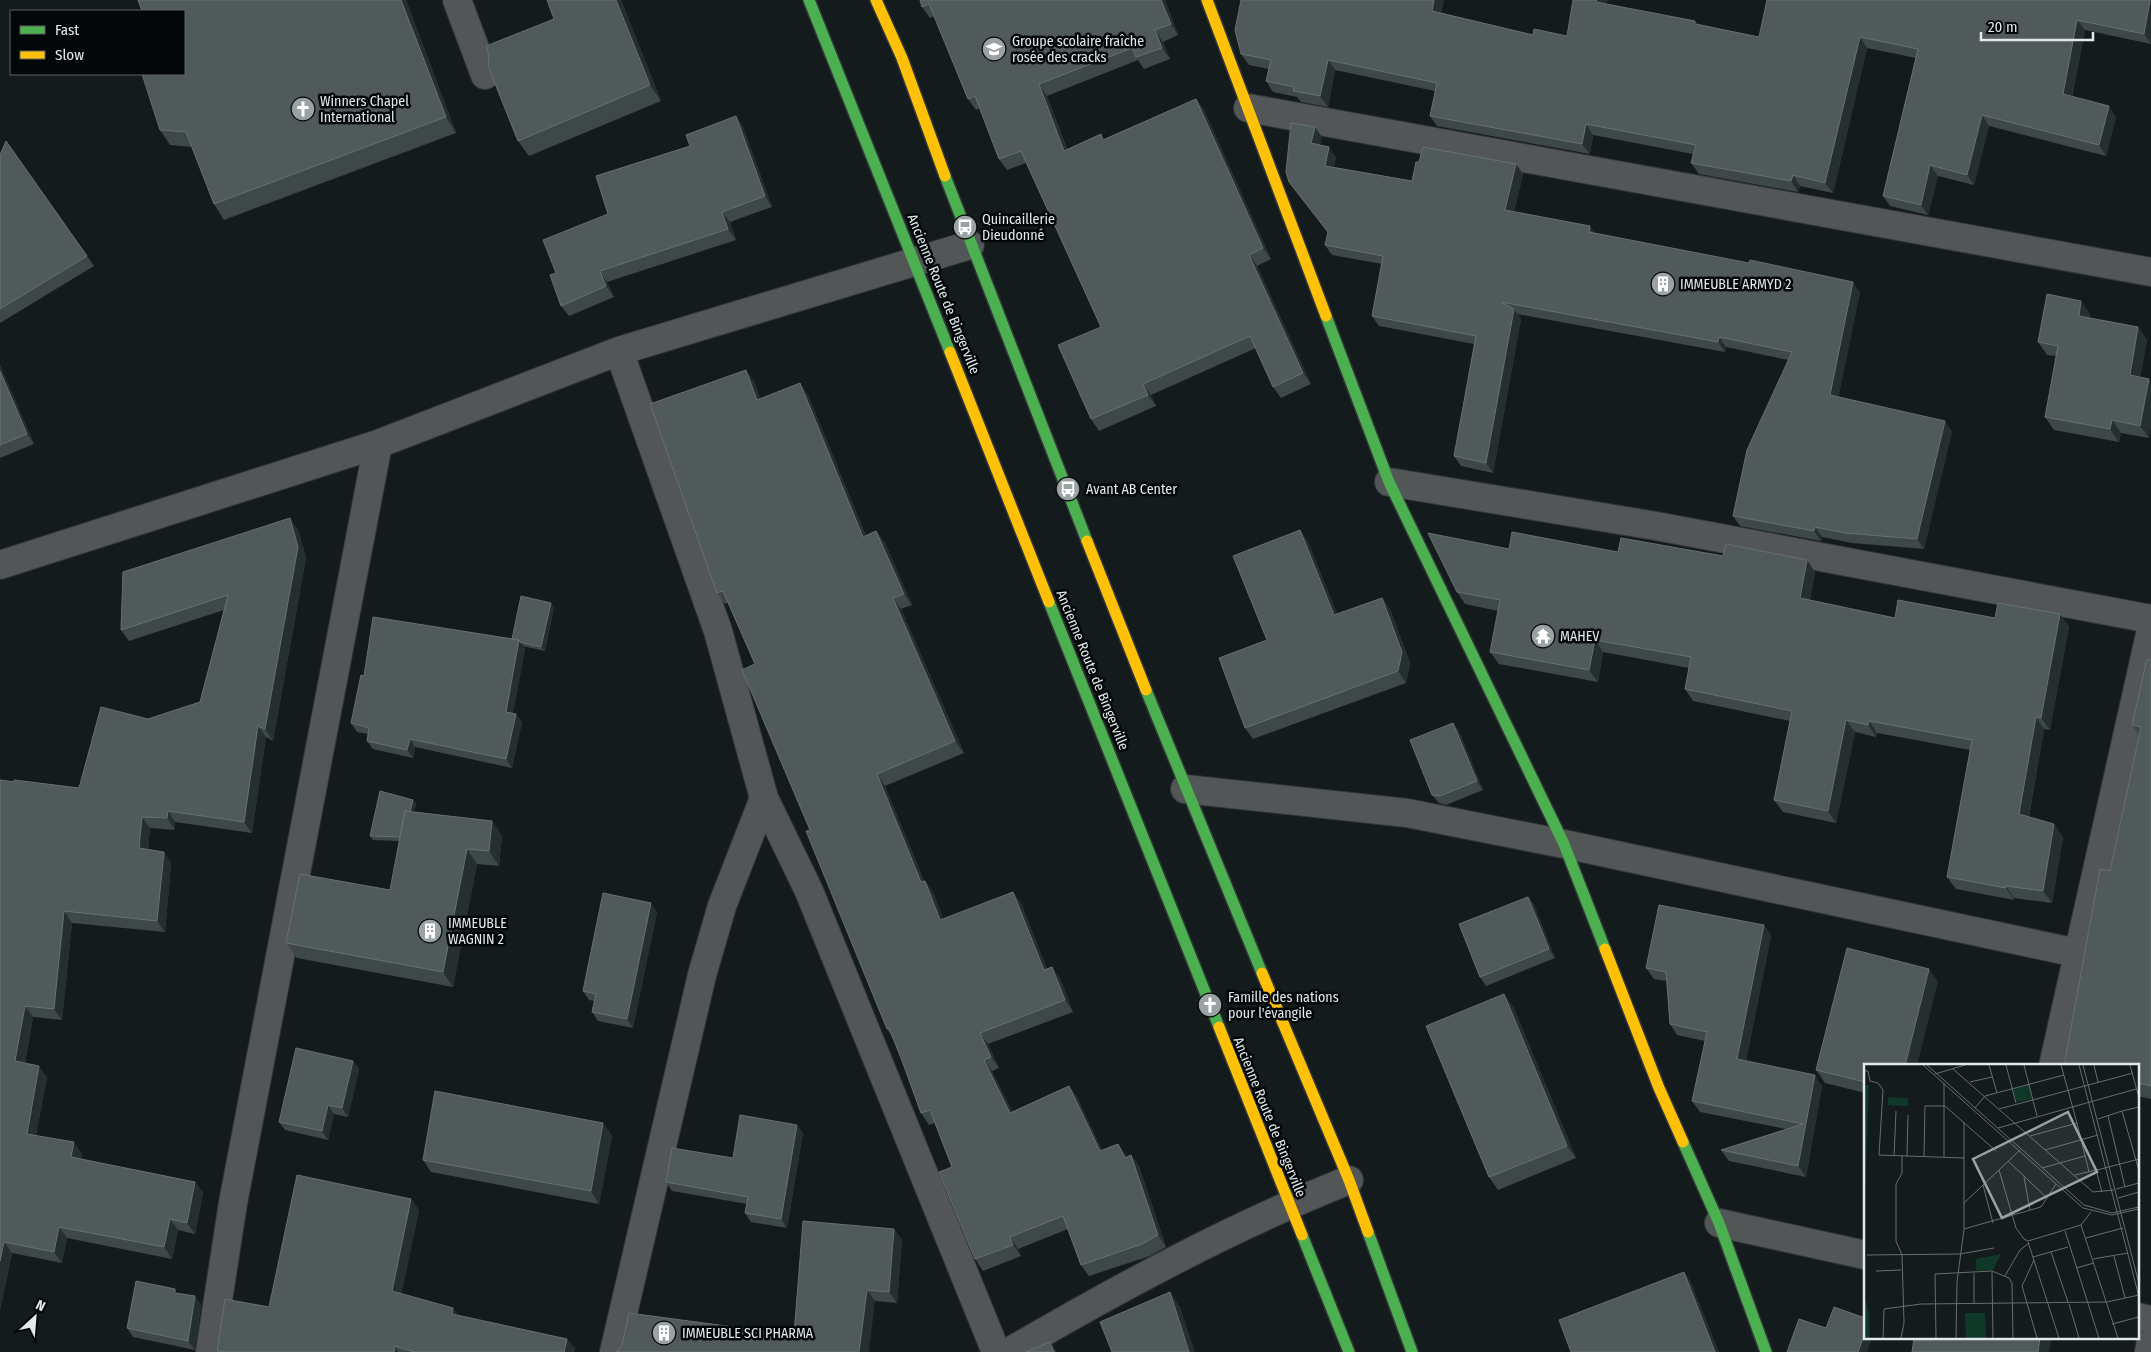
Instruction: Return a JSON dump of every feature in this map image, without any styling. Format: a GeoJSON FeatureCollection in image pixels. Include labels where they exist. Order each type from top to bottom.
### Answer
{"type":"FeatureCollection","features":[{"type":"Feature","properties":{"kind":"street"},"geometry":{"type":"LineString","coordinates":[[457,0],[485,75]]}},
{"type":"Feature","properties":{"kind":"street","name":"Ancienne Route de Bingerville"},"geometry":{"type":"LineString","coordinates":[[809,0],[915,261],[1289,1204],[1350,1352]]}},
{"type":"Feature","properties":{"kind":"street"},"geometry":{"type":"LineString","coordinates":[[876,0],[902,58],[970,245],[1185,789],[1349,1180],[1412,1352]]}},
{"type":"Feature","properties":{"kind":"street"},"geometry":{"type":"LineString","coordinates":[[1207,0],[1389,482],[1564,844],[1659,1088],[1719,1224],[1766,1352]]}},
{"type":"Feature","properties":{"kind":"street"},"geometry":{"type":"LineString","coordinates":[[1248,108],[2151,272]]}},
{"type":"Feature","properties":{"kind":"street"},"geometry":{"type":"LineString","coordinates":[[0,565],[378,444],[619,351],[970,245]]}},
{"type":"Feature","properties":{"kind":"street"},"geometry":{"type":"LineString","coordinates":[[619,351],[718,631],[764,798],[809,892],[996,1352]]}},
{"type":"Feature","properties":{"kind":"street"},"geometry":{"type":"LineString","coordinates":[[210,1352],[233,1203],[378,444]]}},
{"type":"Feature","properties":{"kind":"street"},"geometry":{"type":"LineString","coordinates":[[1389,482],[1656,526],[2151,619]]}},
{"type":"Feature","properties":{"kind":"street"},"geometry":{"type":"LineString","coordinates":[[2053,1064],[2151,630]]}},
{"type":"Feature","properties":{"kind":"street"},"geometry":{"type":"LineString","coordinates":[[1185,789],[1407,813],[1564,844],[2077,953]]}},
{"type":"Feature","properties":{"kind":"street"},"geometry":{"type":"LineString","coordinates":[[614,1352],[702,975],[722,906],[764,798]]}},
{"type":"Feature","properties":{"kind":"street"},"geometry":{"type":"LineString","coordinates":[[1009,1352],[1097,1301],[1289,1204],[1349,1180]]}},
{"type":"Feature","properties":{"kind":"street"},"geometry":{"type":"LineString","coordinates":[[1719,1224],[1864,1255]]}},
{"type":"Feature","properties":{"kind":"street"},"geometry":{"type":"LineString","coordinates":[[2138,1317],[2151,1320]]}},
{"type":"Feature","properties":{"kind":"street"},"geometry":{"type":"LineString","coordinates":[[2148,1352],[2151,1341]]}},
{"type":"Feature","properties":{"kind":"building","name":"Winners Chapel International"},"geometry":{"type":"Polygon","coordinates":[[[138,0],[401,0],[446,117],[214,204],[186,132],[160,130],[142,75],[185,75],[185,10],[142,10],[138,0]]]}},
{"type":"Feature","properties":{"kind":"building"},"geometry":{"type":"Polygon","coordinates":[[[547,0],[616,0],[650,85],[518,141],[488,66],[489,55],[486,46],[554,19],[547,0]]]}},
{"type":"Feature","properties":{"kind":"building"},"geometry":{"type":"Polygon","coordinates":[[[920,0],[1161,0],[1171,24],[1155,30],[1162,48],[1136,57],[1132,48],[1039,84],[1064,151],[1101,134],[1103,140],[1196,99],[1263,248],[1249,255],[1303,373],[1273,387],[1250,336],[1143,384],[1148,395],[1091,419],[1058,345],[1101,327],[1021,151],[999,159],[975,96],[968,99],[929,4],[922,7],[920,0]]]}},
{"type":"Feature","properties":{"kind":"building"},"geometry":{"type":"Polygon","coordinates":[[[1241,0],[1434,0],[1432,11],[1533,35],[1534,29],[1567,36],[1573,0],[1597,0],[1596,2],[1695,21],[1695,24],[1759,37],[1767,0],[2150,0],[2144,34],[2077,20],[2063,94],[2109,106],[2099,145],[1982,115],[1967,175],[1930,165],[1921,205],[1883,196],[1918,49],[1860,37],[1825,183],[1793,175],[1791,181],[1691,163],[1696,145],[1586,124],[1582,144],[1430,116],[1437,83],[1328,60],[1320,96],[1293,91],[1294,87],[1266,81],[1271,60],[1241,54],[1235,30],[1241,0]]]}},
{"type":"Feature","properties":{"kind":"building"},"geometry":{"type":"Polygon","coordinates":[[[736,116],[765,196],[722,212],[728,229],[600,271],[606,286],[561,306],[550,275],[556,273],[543,240],[608,214],[596,176],[690,146],[686,135],[736,116]]]}},
{"type":"Feature","properties":{"kind":"building"},"geometry":{"type":"Polygon","coordinates":[[[1291,123],[1315,127],[1311,143],[1329,147],[1325,166],[1412,181],[1416,162],[1419,162],[1423,147],[1516,164],[1505,210],[1590,226],[1589,232],[1749,263],[1750,260],[1853,282],[1830,395],[1945,421],[1917,539],[1845,533],[1815,527],[1814,531],[1733,516],[1747,450],[1792,352],[1719,337],[1718,342],[1501,302],[1514,309],[1486,463],[1454,456],[1476,336],[1372,316],[1383,256],[1325,245],[1328,232],[1289,182],[1286,172],[1291,123]]]}},
{"type":"Feature","properties":{"kind":"building"},"geometry":{"type":"Polygon","coordinates":[[[6,141],[87,256],[0,309],[0,155],[6,141]]]}},
{"type":"Feature","properties":{"kind":"building"},"geometry":{"type":"Polygon","coordinates":[[[2047,294],[2081,301],[2079,316],[2138,327],[2130,375],[2149,379],[2140,426],[2112,420],[2110,429],[2045,417],[2058,346],[2038,342],[2047,294]]]}},
{"type":"Feature","properties":{"kind":"building"},"geometry":{"type":"Polygon","coordinates":[[[746,370],[757,400],[800,383],[863,537],[876,531],[904,594],[893,598],[955,741],[877,774],[921,882],[925,881],[940,920],[1013,892],[1044,970],[1052,967],[1065,1000],[980,1033],[991,1057],[984,1060],[1010,1113],[1069,1086],[1100,1151],[1118,1144],[1125,1158],[1131,1155],[1158,1235],[1142,1244],[1081,1265],[1063,1216],[1010,1237],[1013,1245],[975,1259],[939,1172],[952,1167],[930,1110],[921,1113],[889,1028],[887,1029],[806,831],[810,830],[742,670],[755,664],[723,591],[717,593],[650,404],[746,370]]]}},
{"type":"Feature","properties":{"kind":"building"},"geometry":{"type":"Polygon","coordinates":[[[0,371],[27,434],[0,445],[0,371]]]}},
{"type":"Feature","properties":{"kind":"building"},"geometry":{"type":"Polygon","coordinates":[[[290,518],[298,547],[265,729],[258,726],[244,822],[168,811],[167,818],[142,817],[139,848],[164,852],[157,921],[64,911],[54,1009],[25,1006],[15,1061],[39,1066],[27,1134],[74,1142],[71,1157],[195,1182],[187,1223],[170,1219],[164,1247],[59,1227],[54,1252],[4,1242],[0,1261],[0,780],[79,788],[101,707],[148,719],[200,702],[228,595],[121,630],[123,572],[290,518]]]}},
{"type":"Feature","properties":{"kind":"building"},"geometry":{"type":"Polygon","coordinates":[[[1300,530],[1334,615],[1382,598],[1402,652],[1398,671],[1245,728],[1219,658],[1267,640],[1233,556],[1300,530]]]}},
{"type":"Feature","properties":{"kind":"building"},"geometry":{"type":"Polygon","coordinates":[[[1512,532],[1618,552],[1621,538],[1723,556],[1726,544],[1807,560],[1800,598],[1895,618],[1898,600],[1995,618],[1998,603],[2060,614],[2041,718],[2036,717],[2019,814],[2054,824],[2043,891],[2006,886],[2006,888],[1947,877],[1972,740],[1869,721],[1868,725],[1846,720],[1828,811],[1774,800],[1792,711],[1685,689],[1691,657],[1595,640],[1589,670],[1490,652],[1500,600],[1457,592],[1428,533],[1509,549],[1512,532]]]}},
{"type":"Feature","properties":{"kind":"building"},"geometry":{"type":"Polygon","coordinates":[[[521,596],[551,603],[541,647],[512,639],[521,596]]]}},
{"type":"Feature","properties":{"kind":"building"},"geometry":{"type":"Polygon","coordinates":[[[373,617],[519,640],[506,712],[516,714],[506,759],[410,739],[407,750],[367,741],[369,728],[351,723],[361,675],[364,676],[373,617]]]}},
{"type":"Feature","properties":{"kind":"building"},"geometry":{"type":"Polygon","coordinates":[[[2147,659],[2151,660],[2151,1086],[2138,1083],[2138,1064],[2064,1064],[2100,869],[2110,871],[2141,727],[2132,725],[2147,659]]]}},
{"type":"Feature","properties":{"kind":"building"},"geometry":{"type":"Polygon","coordinates":[[[1453,723],[1477,781],[1440,796],[1432,795],[1410,740],[1453,723]]]}},
{"type":"Feature","properties":{"kind":"building"},"geometry":{"type":"Polygon","coordinates":[[[380,791],[413,800],[410,812],[405,811],[400,837],[370,836],[380,791]]]}},
{"type":"Feature","properties":{"kind":"building"},"geometry":{"type":"Polygon","coordinates":[[[405,811],[492,821],[489,851],[467,849],[443,972],[286,943],[300,874],[390,890],[405,811]]]}},
{"type":"Feature","properties":{"kind":"building"},"geometry":{"type":"Polygon","coordinates":[[[603,893],[651,903],[627,1019],[592,1012],[596,994],[583,991],[603,893]]]}},
{"type":"Feature","properties":{"kind":"building"},"geometry":{"type":"Polygon","coordinates":[[[1528,897],[1549,949],[1480,977],[1459,924],[1528,897]]]}},
{"type":"Feature","properties":{"kind":"building"},"geometry":{"type":"Polygon","coordinates":[[[1659,905],[1764,925],[1737,1059],[1815,1075],[1798,1166],[1721,1150],[1803,1124],[1692,1101],[1707,1032],[1670,1024],[1666,972],[1646,968],[1659,905]]]}},
{"type":"Feature","properties":{"kind":"building"},"geometry":{"type":"Polygon","coordinates":[[[1847,948],[1929,969],[1905,1064],[1864,1064],[1864,1082],[1816,1070],[1847,948]]]}},
{"type":"Feature","properties":{"kind":"building"},"geometry":{"type":"Polygon","coordinates":[[[1504,994],[1567,1146],[1489,1177],[1426,1026],[1504,994]]]}},
{"type":"Feature","properties":{"kind":"building"},"geometry":{"type":"Polygon","coordinates":[[[296,1048],[353,1061],[342,1108],[328,1105],[322,1131],[279,1122],[296,1048]]]}},
{"type":"Feature","properties":{"kind":"building"},"geometry":{"type":"Polygon","coordinates":[[[435,1091],[603,1123],[591,1191],[423,1160],[435,1091]]]}},
{"type":"Feature","properties":{"kind":"building"},"geometry":{"type":"Polygon","coordinates":[[[740,1115],[797,1125],[781,1219],[745,1213],[748,1197],[666,1182],[672,1148],[733,1158],[740,1115]]]}},
{"type":"Feature","properties":{"kind":"building"},"geometry":{"type":"Polygon","coordinates":[[[297,1175],[411,1199],[392,1291],[453,1308],[452,1314],[567,1339],[564,1352],[414,1352],[395,1346],[394,1352],[217,1351],[225,1299],[269,1307],[297,1175]]]}},
{"type":"Feature","properties":{"kind":"building"},"geometry":{"type":"Polygon","coordinates":[[[803,1221],[894,1229],[889,1292],[867,1290],[859,1352],[616,1352],[622,1345],[629,1313],[794,1335],[803,1221]]]}},
{"type":"Feature","properties":{"kind":"building"},"geometry":{"type":"Polygon","coordinates":[[[1684,1272],[1715,1352],[1571,1352],[1559,1320],[1684,1272]]]}},
{"type":"Feature","properties":{"kind":"building"},"geometry":{"type":"Polygon","coordinates":[[[136,1281],[175,1289],[175,1293],[195,1296],[188,1341],[127,1328],[136,1281]]]}},
{"type":"Feature","properties":{"kind":"building"},"geometry":{"type":"Polygon","coordinates":[[[1170,1292],[1189,1352],[1112,1352],[1100,1322],[1170,1292]]]}},
{"type":"Feature","properties":{"kind":"building"},"geometry":{"type":"Polygon","coordinates":[[[1834,1307],[1864,1318],[1864,1336],[1858,1352],[1787,1352],[1799,1319],[1826,1328],[1834,1307]]]}},
{"type":"Feature","properties":{"kind":"building"},"geometry":{"type":"Polygon","coordinates":[[[1914,1340],[2040,1340],[2038,1352],[1912,1352],[1914,1340]]]}},
{"type":"Feature","properties":{"kind":"building"},"geometry":{"type":"Polygon","coordinates":[[[1050,1342],[1054,1352],[1026,1352],[1050,1342]]]}},
{"type":"Feature","properties":{"kind":"traffic: fast"},"geometry":{"type":"LineString","coordinates":[[809,0],[950,352]]}},
{"type":"Feature","properties":{"kind":"traffic: fast"},"geometry":{"type":"LineString","coordinates":[[945,176],[1087,541]]}},
{"type":"Feature","properties":{"kind":"traffic: fast"},"geometry":{"type":"LineString","coordinates":[[1326,316],[1389,482],[1564,844],[1605,949]]}},
{"type":"Feature","properties":{"kind":"traffic: fast"},"geometry":{"type":"LineString","coordinates":[[1049,602],[1219,1027]]}},
{"type":"Feature","properties":{"kind":"traffic: fast"},"geometry":{"type":"LineString","coordinates":[[1146,690],[1262,973]]}},
{"type":"Feature","properties":{"kind":"traffic: fast"},"geometry":{"type":"LineString","coordinates":[[1683,1142],[1719,1223],[1766,1352]]}},
{"type":"Feature","properties":{"kind":"traffic: fast"},"geometry":{"type":"LineString","coordinates":[[1368,1232],[1412,1352]]}},
{"type":"Feature","properties":{"kind":"traffic: fast"},"geometry":{"type":"LineString","coordinates":[[1302,1235],[1349,1352]]}},
{"type":"Feature","properties":{"kind":"traffic: slow"},"geometry":{"type":"LineString","coordinates":[[876,0],[902,58],[945,176]]}},
{"type":"Feature","properties":{"kind":"traffic: slow"},"geometry":{"type":"LineString","coordinates":[[1207,0],[1326,316]]}},
{"type":"Feature","properties":{"kind":"traffic: slow"},"geometry":{"type":"LineString","coordinates":[[950,352],[1049,602]]}},
{"type":"Feature","properties":{"kind":"traffic: slow"},"geometry":{"type":"LineString","coordinates":[[1087,541],[1146,690]]}},
{"type":"Feature","properties":{"kind":"traffic: slow"},"geometry":{"type":"LineString","coordinates":[[1605,949],[1659,1088],[1683,1142]]}},
{"type":"Feature","properties":{"kind":"traffic: slow"},"geometry":{"type":"LineString","coordinates":[[1262,973],[1349,1180],[1368,1232]]}},
{"type":"Feature","properties":{"kind":"traffic: slow"},"geometry":{"type":"LineString","coordinates":[[1219,1027],[1302,1235]]}},
{"type":"Feature","properties":{"kind":"place","name":"Groupe scolaire fraîche rosée des cracks"},"geometry":{"type":"Point","coordinates":[994,49]}},
{"type":"Feature","properties":{"kind":"place","name":"Winners Chapel International"},"geometry":{"type":"Point","coordinates":[303,109]}},
{"type":"Feature","properties":{"kind":"place","name":"Quincaillerie Dieudonné"},"geometry":{"type":"Point","coordinates":[965,227]}},
{"type":"Feature","properties":{"kind":"place","name":"IMMEUBLE ARMYD 2"},"geometry":{"type":"Point","coordinates":[1663,284]}},
{"type":"Feature","properties":{"kind":"place","name":"Avant AB Center"},"geometry":{"type":"Point","coordinates":[1068,489]}},
{"type":"Feature","properties":{"kind":"place","name":"MAHEV"},"geometry":{"type":"Point","coordinates":[1543,636]}},
{"type":"Feature","properties":{"kind":"place","name":"IMMEUBLE WAGNIN 2"},"geometry":{"type":"Point","coordinates":[430,931]}},
{"type":"Feature","properties":{"kind":"place","name":"Famille des nations pour l'évangile"},"geometry":{"type":"Point","coordinates":[1210,1005]}},
{"type":"Feature","properties":{"kind":"place","name":"IMMEUBLE SCI PHARMA"},"geometry":{"type":"Point","coordinates":[664,1333]}}]}
